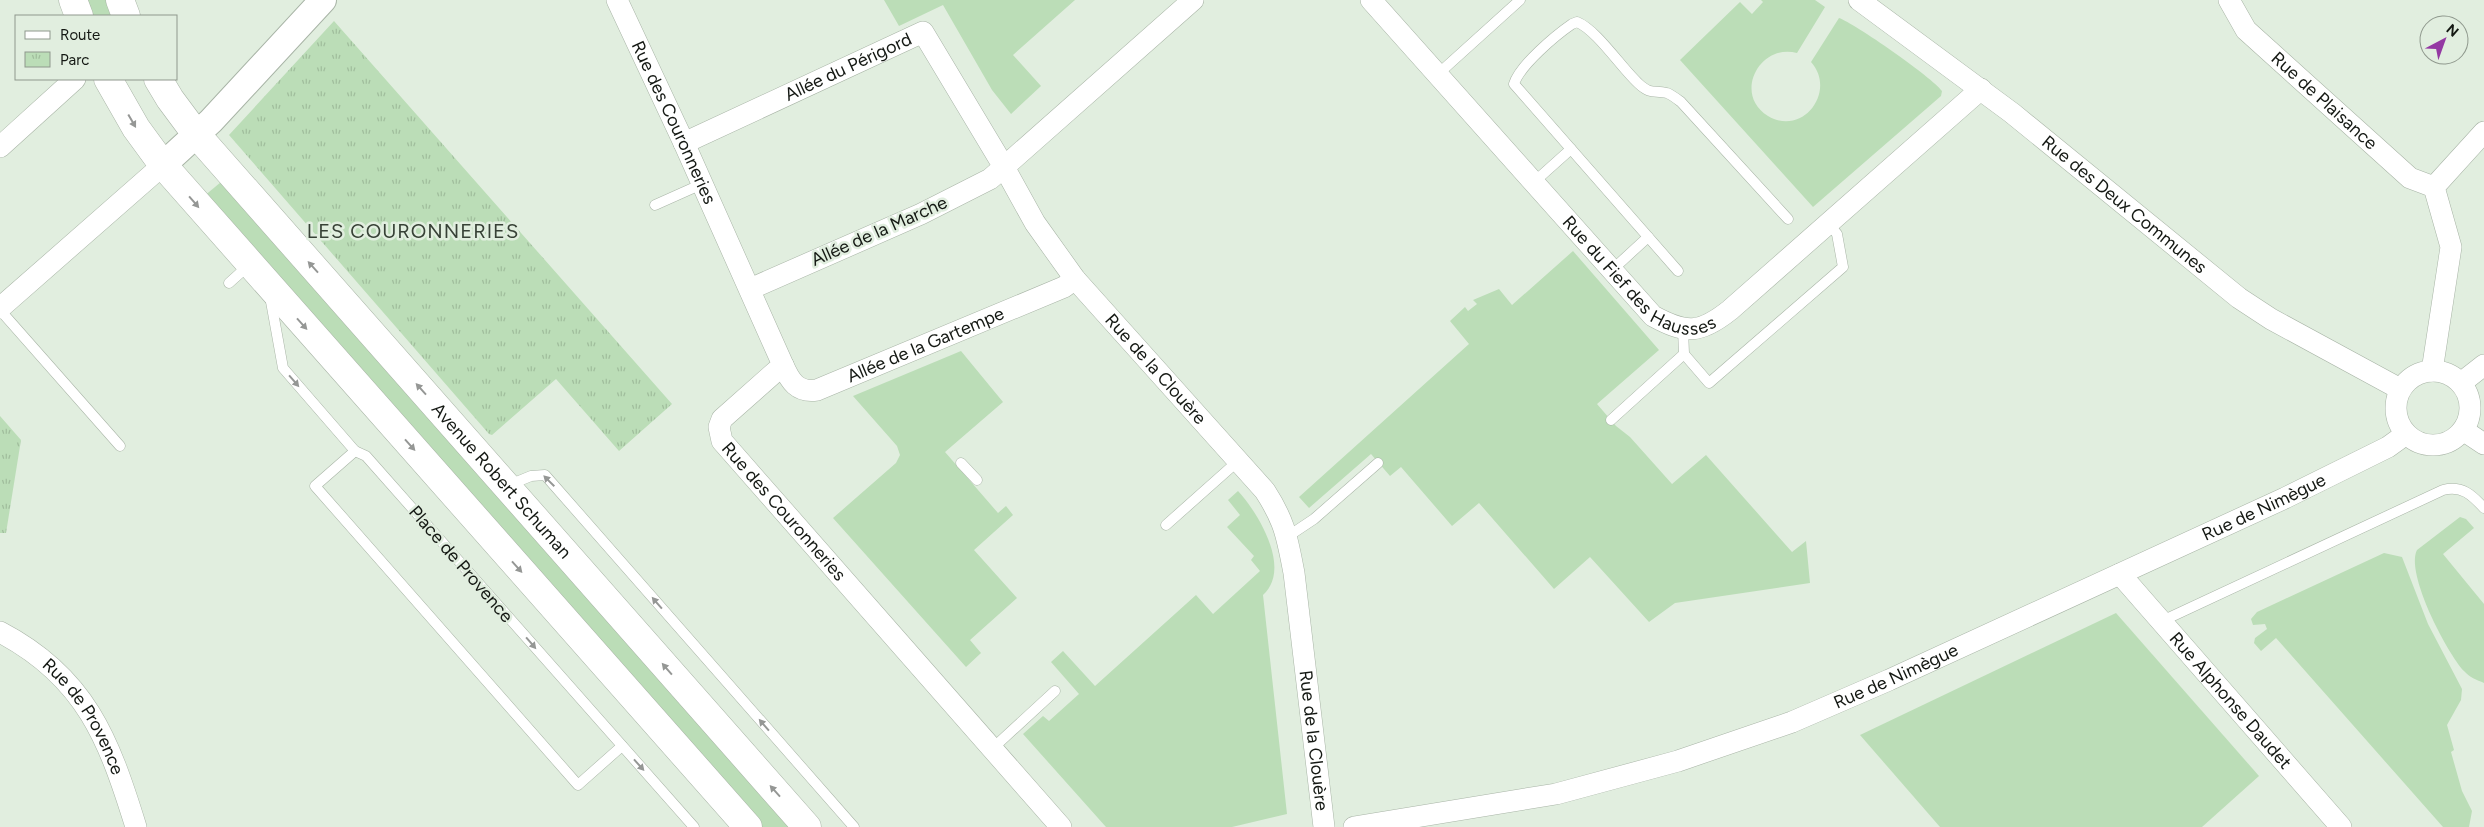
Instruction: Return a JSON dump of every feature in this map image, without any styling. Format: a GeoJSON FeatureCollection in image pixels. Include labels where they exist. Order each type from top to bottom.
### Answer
{"type":"FeatureCollection","features":[{"type":"Feature","properties":{"kind":"main road"},"geometry":{"type":"LineString","coordinates":[[72,0],[79,15]]}},
{"type":"Feature","properties":{"kind":"main road"},"geometry":{"type":"LineString","coordinates":[[120,0],[126,15]]}},
{"type":"Feature","properties":{"kind":"main road"},"geometry":{"type":"LineString","coordinates":[[109,80],[136,128],[163,165],[748,827]]}},
{"type":"Feature","properties":{"kind":"main road"},"geometry":{"type":"LineString","coordinates":[[140,80],[193,130]]}},
{"type":"Feature","properties":{"kind":"main road"},"geometry":{"type":"LineString","coordinates":[[159,80],[193,130]]}},
{"type":"Feature","properties":{"kind":"main road","name":"Avenue Robert Schuman"},"geometry":{"type":"LineString","coordinates":[[193,130],[807,827]]}},
{"type":"Feature","properties":{"kind":"street"},"geometry":{"type":"LineString","coordinates":[[0,309],[163,165],[193,130],[324,0]]}},
{"type":"Feature","properties":{"kind":"street","name":"Rue des Couronneries"},"geometry":{"type":"LineString","coordinates":[[617,0],[684,143],[783,365],[722,419],[719,427],[722,441],[1061,827]]}},
{"type":"Feature","properties":{"kind":"street"},"geometry":{"type":"LineString","coordinates":[[1004,167],[1193,0]]}},
{"type":"Feature","properties":{"kind":"street","name":"Rue du Fief des Hausses"},"geometry":{"type":"LineString","coordinates":[[1371,0],[1653,316],[1683,329],[1703,328],[1715,322],[1981,89]]}},
{"type":"Feature","properties":{"kind":"street","name":"Rue des Deux Communes"},"geometry":{"type":"LineString","coordinates":[[1860,0],[1981,89],[2239,298],[2271,319],[2400,389]]}},
{"type":"Feature","properties":{"kind":"street","name":"Rue de Plaisance"},"geometry":{"type":"LineString","coordinates":[[2229,0],[2246,30],[2410,178],[2434,187]]}},
{"type":"Feature","properties":{"kind":"street","name":"Allée du Périgord"},"geometry":{"type":"LineString","coordinates":[[684,143],[923,32],[1004,167]]}},
{"type":"Feature","properties":{"kind":"street"},"geometry":{"type":"LineString","coordinates":[[0,148],[74,80]]}},
{"type":"Feature","properties":{"kind":"street"},"geometry":{"type":"LineString","coordinates":[[2432,370],[2451,247],[2434,187],[2484,132]]}},
{"type":"Feature","properties":{"kind":"street","name":"Rue de la Clouère"},"geometry":{"type":"LineString","coordinates":[[1004,167],[1035,223],[1075,279],[1265,491],[1280,514],[1287,536],[1324,827]]}},
{"type":"Feature","properties":{"kind":"street","name":"Allée de la Marche"},"geometry":{"type":"LineString","coordinates":[[750,289],[921,214],[990,180],[1004,167]]}},
{"type":"Feature","properties":{"kind":"street","name":"Allée de la Gartempe"},"geometry":{"type":"LineString","coordinates":[[783,365],[796,387],[806,392],[817,390],[992,319],[1064,287],[1075,279]]}},
{"type":"Feature","properties":{"kind":"street"},"geometry":{"type":"LineString","coordinates":[[2461,383],[2484,366]]}},
{"type":"Feature","properties":{"kind":"street"},"geometry":{"type":"LineString","coordinates":[[2432,370],[2450,375],[2461,383],[2467,393],[2470,407],[2463,430],[2444,443],[2433,445],[2422,444],[2406,434],[2398,421],[2395,409],[2400,389],[2415,375],[2432,370]]}},
{"type":"Feature","properties":{"kind":"street"},"geometry":{"type":"LineString","coordinates":[[2463,430],[2484,444]]}},
{"type":"Feature","properties":{"kind":"street","name":"Rue de Nimègue"},"geometry":{"type":"LineString","coordinates":[[1354,827],[1556,794],[1621,777],[1730,744],[1812,714],[2284,498],[2388,447],[2406,434]]}},
{"type":"Feature","properties":{"kind":"street","name":"Rue Alphonse Daudet"},"geometry":{"type":"LineString","coordinates":[[2120,574],[2341,827]]}},
{"type":"Feature","properties":{"kind":"street","name":"Rue de Provence"},"geometry":{"type":"LineString","coordinates":[[0,632],[42,657],[78,694],[97,723],[116,763],[136,827]]}},
{"type":"Feature","properties":{"kind":"lane"},"geometry":{"type":"LineString","coordinates":[[1438,75],[1520,0]]}},
{"type":"Feature","properties":{"kind":"lane"},"geometry":{"type":"LineString","coordinates":[[1678,271],[1514,84],[1516,77],[1526,65],[1566,28],[1578,22],[1597,39],[1639,85],[1652,93],[1666,93],[1681,102],[1788,218]]}},
{"type":"Feature","properties":{"kind":"lane"},"geometry":{"type":"LineString","coordinates":[[1533,183],[1571,149]]}},
{"type":"Feature","properties":{"kind":"lane"},"geometry":{"type":"LineString","coordinates":[[655,206],[702,184]]}},
{"type":"Feature","properties":{"kind":"lane"},"geometry":{"type":"LineString","coordinates":[[1683,329],[1684,354],[1710,383],[1843,267],[1837,234],[1828,224]]}},
{"type":"Feature","properties":{"kind":"lane"},"geometry":{"type":"LineString","coordinates":[[1611,271],[1648,237]]}},
{"type":"Feature","properties":{"kind":"lane"},"geometry":{"type":"LineString","coordinates":[[229,283],[249,264]]}},
{"type":"Feature","properties":{"kind":"lane","name":"Place de Provence"},"geometry":{"type":"LineString","coordinates":[[268,285],[282,368],[355,451],[366,456],[694,827]]}},
{"type":"Feature","properties":{"kind":"lane"},"geometry":{"type":"LineString","coordinates":[[0,309],[120,446]]}},
{"type":"Feature","properties":{"kind":"lane"},"geometry":{"type":"LineString","coordinates":[[1611,420],[1684,354]]}},
{"type":"Feature","properties":{"kind":"lane"},"geometry":{"type":"LineString","coordinates":[[355,451],[315,486],[578,785],[622,746]]}},
{"type":"Feature","properties":{"kind":"lane"},"geometry":{"type":"LineString","coordinates":[[1166,525],[1238,461]]}},
{"type":"Feature","properties":{"kind":"lane"},"geometry":{"type":"LineString","coordinates":[[961,463],[977,480]]}},
{"type":"Feature","properties":{"kind":"lane"},"geometry":{"type":"LineString","coordinates":[[1287,536],[1314,519],[1378,463]]}},
{"type":"Feature","properties":{"kind":"lane"},"geometry":{"type":"LineString","coordinates":[[507,486],[531,476],[545,475],[854,827]]}},
{"type":"Feature","properties":{"kind":"lane"},"geometry":{"type":"LineString","coordinates":[[2162,621],[2443,490],[2452,487],[2467,492],[2484,508]]}},
{"type":"Feature","properties":{"kind":"lane"},"geometry":{"type":"LineString","coordinates":[[992,748],[1056,691]]}},
{"type":"Feature","properties":{"kind":"green space"},"geometry":{"type":"Polygon","coordinates":[[[84,0],[110,0],[112,15],[90,15],[84,0]]]}},
{"type":"Feature","properties":{"kind":"green space"},"geometry":{"type":"Polygon","coordinates":[[[884,0],[1075,0],[1013,55],[1041,86],[1011,114],[992,90],[943,5],[899,26],[884,0]]]}},
{"type":"Feature","properties":{"kind":"green space"},"geometry":{"type":"Polygon","coordinates":[[[1761,0],[1815,0],[1825,7],[1797,53],[1783,52],[1772,56],[1762,63],[1755,73],[1752,84],[1752,96],[1758,107],[1768,116],[1781,121],[1793,120],[1804,116],[1812,108],[1818,97],[1820,86],[1818,74],[1811,62],[1839,18],[1893,51],[1936,84],[1942,91],[1941,96],[1813,207],[1680,60],[1740,2],[1752,14],[1763,2],[1761,0]]]}},
{"type":"Feature","properties":{"kind":"green space"},"geometry":{"type":"Polygon","coordinates":[[[334,21],[672,404],[619,451],[556,379],[492,435],[489,434],[229,135],[334,21]]]}},
{"type":"Feature","properties":{"kind":"green space"},"geometry":{"type":"Polygon","coordinates":[[[221,182],[793,827],[760,827],[203,197],[221,182]]]}},
{"type":"Feature","properties":{"kind":"green space"},"geometry":{"type":"Polygon","coordinates":[[[1573,251],[1659,350],[1597,404],[1616,426],[1630,437],[1672,484],[1706,455],[1792,552],[1806,541],[1810,583],[1675,603],[1649,622],[1590,557],[1554,589],[1479,503],[1452,526],[1401,467],[1390,476],[1371,454],[1309,508],[1299,497],[1469,344],[1450,321],[1465,307],[1468,311],[1477,304],[1473,300],[1499,289],[1512,305],[1573,251]]]}},
{"type":"Feature","properties":{"kind":"green space"},"geometry":{"type":"Polygon","coordinates":[[[961,351],[1003,402],[945,452],[998,513],[1006,506],[1013,515],[974,550],[1017,598],[970,640],[981,653],[966,667],[833,518],[896,463],[900,455],[897,446],[853,396],[961,351]]]}},
{"type":"Feature","properties":{"kind":"green space"},"geometry":{"type":"Polygon","coordinates":[[[0,416],[21,440],[6,533],[0,533],[0,416]]]}},
{"type":"Feature","properties":{"kind":"green space"},"geometry":{"type":"Polygon","coordinates":[[[1238,491],[1263,527],[1273,557],[1274,571],[1271,584],[1263,595],[1287,814],[1232,827],[1106,827],[1023,734],[1043,716],[1049,721],[1079,694],[1051,662],[1063,651],[1095,686],[1196,595],[1213,614],[1260,571],[1251,560],[1254,556],[1227,527],[1240,515],[1228,500],[1238,491]]]}},
{"type":"Feature","properties":{"kind":"green space"},"geometry":{"type":"Polygon","coordinates":[[[2460,517],[2466,519],[2474,528],[2443,554],[2484,604],[2484,683],[2466,673],[2448,648],[2438,631],[2422,594],[2417,576],[2415,561],[2417,550],[2460,517]]]}},
{"type":"Feature","properties":{"kind":"green space"},"geometry":{"type":"Polygon","coordinates":[[[2384,553],[2402,557],[2428,624],[2462,689],[2461,700],[2447,725],[2454,750],[2451,752],[2462,791],[2472,811],[2469,827],[2443,827],[2276,638],[2261,651],[2254,643],[2255,638],[2267,629],[2265,624],[2253,625],[2251,619],[2257,612],[2384,553]]]}},
{"type":"Feature","properties":{"kind":"green space"},"geometry":{"type":"Polygon","coordinates":[[[2116,613],[2259,776],[2202,827],[1940,827],[1860,735],[2116,613]]]}},
{"type":"Feature","properties":{"kind":"district","name":"LES COURONNERIES"},"geometry":{"type":"Point","coordinates":[413,231]}}]}
